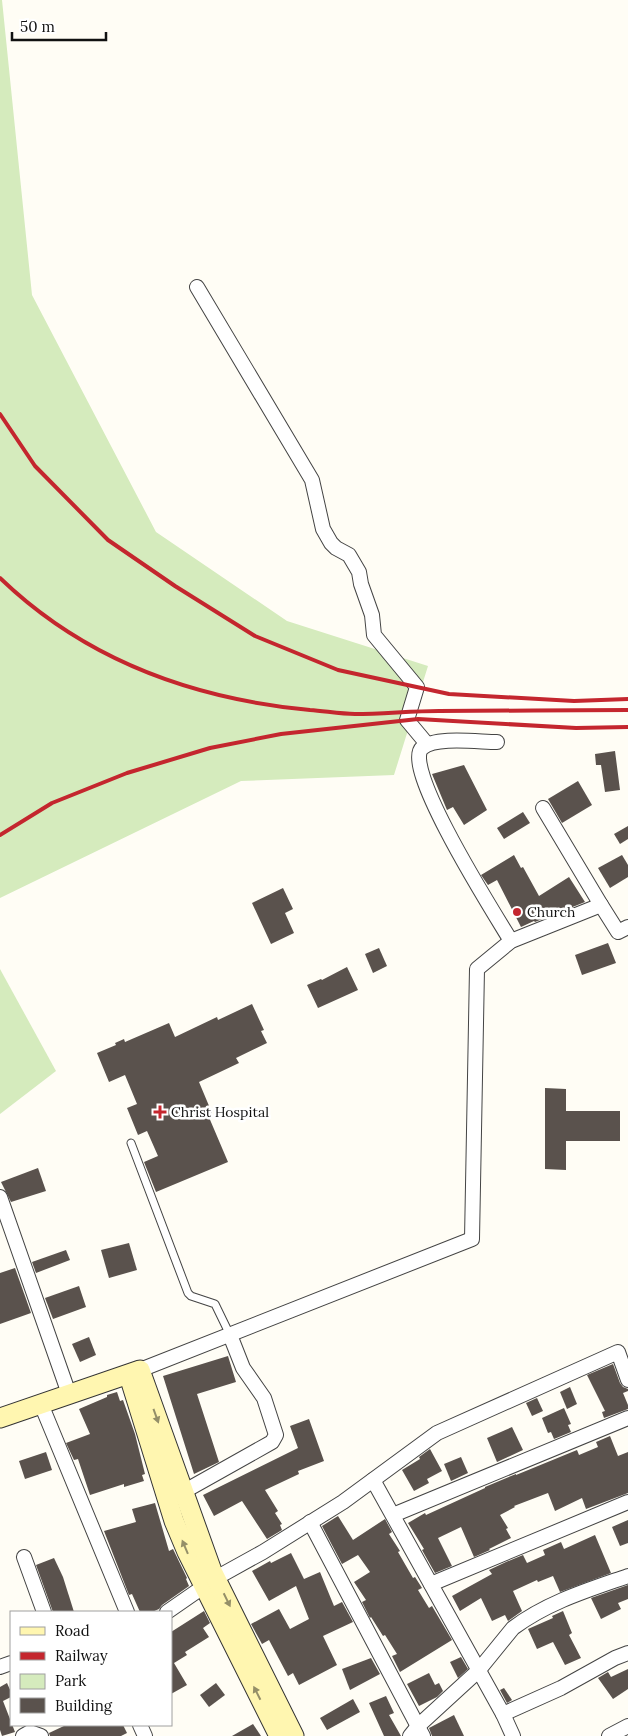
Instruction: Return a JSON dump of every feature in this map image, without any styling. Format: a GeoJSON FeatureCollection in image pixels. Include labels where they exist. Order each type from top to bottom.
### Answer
{"type":"FeatureCollection","features":[{"type":"Feature","properties":{"kind":"street"},"geometry":{"type":"LineString","coordinates":[[197,287],[312,480],[323,529],[331,543],[349,555],[360,572],[360,584],[372,615],[374,635],[417,687],[407,720],[410,727],[426,744]]}},
{"type":"Feature","properties":{"kind":"street"},"geometry":{"type":"LineString","coordinates":[[497,742],[435,741],[426,744],[418,752],[418,760],[424,783],[453,841],[511,941]]}},
{"type":"Feature","properties":{"kind":"street"},"geometry":{"type":"LineString","coordinates":[[543,808],[618,932],[628,926]]}},
{"type":"Feature","properties":{"kind":"street"},"geometry":{"type":"LineString","coordinates":[[0,1418],[134,1372],[472,1239],[477,969],[511,941],[601,905]]}},
{"type":"Feature","properties":{"kind":"street"},"geometry":{"type":"LineString","coordinates":[[0,1197],[6,1235],[69,1394]]}},
{"type":"Feature","properties":{"kind":"street"},"geometry":{"type":"LineString","coordinates":[[183,1492],[272,1442],[276,1435],[264,1398],[243,1368],[230,1335]]}},
{"type":"Feature","properties":{"kind":"street"},"geometry":{"type":"LineString","coordinates":[[168,1611],[209,1582],[263,1552],[343,1502],[437,1432],[623,1350],[628,1380]]}},
{"type":"Feature","properties":{"kind":"street"},"geometry":{"type":"LineString","coordinates":[[134,1372],[183,1492],[209,1582]]}},
{"type":"Feature","properties":{"kind":"street"},"geometry":{"type":"LineString","coordinates":[[134,1372],[174,1521],[209,1582],[276,1714],[294,1736]]}},
{"type":"Feature","properties":{"kind":"street"},"geometry":{"type":"LineString","coordinates":[[41,1404],[127,1611]]}},
{"type":"Feature","properties":{"kind":"street"},"geometry":{"type":"LineString","coordinates":[[392,1515],[628,1418]]}},
{"type":"Feature","properties":{"kind":"street"},"geometry":{"type":"LineString","coordinates":[[373,1480],[503,1714],[513,1736]]}},
{"type":"Feature","properties":{"kind":"street"},"geometry":{"type":"LineString","coordinates":[[430,1584],[628,1502]]}},
{"type":"Feature","properties":{"kind":"street"},"geometry":{"type":"LineString","coordinates":[[310,1522],[417,1733],[478,1671],[513,1628],[568,1597],[628,1576]]}},
{"type":"Feature","properties":{"kind":"street"},"geometry":{"type":"LineString","coordinates":[[24,1557],[44,1611]]}},
{"type":"Feature","properties":{"kind":"street"},"geometry":{"type":"LineString","coordinates":[[503,1714],[561,1688],[614,1658],[628,1653]]}},
{"type":"Feature","properties":{"kind":"street"},"geometry":{"type":"LineString","coordinates":[[276,1714],[279,1736]]}},
{"type":"Feature","properties":{"kind":"street"},"geometry":{"type":"LineString","coordinates":[[609,1736],[628,1726]]}},
{"type":"Feature","properties":{"kind":"street"},"geometry":{"type":"LineString","coordinates":[[23,1736],[30,1732],[41,1736]]}},
{"type":"Feature","properties":{"kind":"lane"},"geometry":{"type":"LineString","coordinates":[[131,1143],[188,1292],[192,1296],[215,1304],[230,1335]]}},
{"type":"Feature","properties":{"kind":"green space"},"geometry":{"type":"Polygon","coordinates":[[[0,0],[2,0],[32,295],[156,532],[287,621],[428,666],[394,775],[241,781],[0,898],[0,0]]]}},
{"type":"Feature","properties":{"kind":"green space"},"geometry":{"type":"Polygon","coordinates":[[[0,969],[56,1071],[0,1114],[0,969]]]}},
{"type":"Feature","properties":{"kind":"building"},"geometry":{"type":"Polygon","coordinates":[[[615,751],[620,790],[605,792],[601,765],[596,765],[595,754],[615,751]]]}},
{"type":"Feature","properties":{"kind":"building"},"geometry":{"type":"Polygon","coordinates":[[[464,765],[487,810],[464,825],[453,807],[447,810],[432,774],[464,765]]]}},
{"type":"Feature","properties":{"kind":"building"},"geometry":{"type":"Polygon","coordinates":[[[578,781],[592,805],[562,823],[548,799],[578,781]]]}},
{"type":"Feature","properties":{"kind":"building"},"geometry":{"type":"Polygon","coordinates":[[[523,812],[530,823],[504,839],[497,828],[523,812]]]}},
{"type":"Feature","properties":{"kind":"building"},"geometry":{"type":"Polygon","coordinates":[[[628,826],[628,839],[620,844],[614,834],[628,826]]]}},
{"type":"Feature","properties":{"kind":"building"},"geometry":{"type":"Polygon","coordinates":[[[514,855],[539,896],[569,877],[585,902],[521,927],[497,880],[488,885],[481,875],[514,855]]]}},
{"type":"Feature","properties":{"kind":"building"},"geometry":{"type":"Polygon","coordinates":[[[622,855],[628,865],[628,877],[610,888],[598,868],[622,855]]]}},
{"type":"Feature","properties":{"kind":"building"},"geometry":{"type":"Polygon","coordinates":[[[283,888],[293,909],[285,913],[294,933],[271,944],[252,903],[283,888]]]}},
{"type":"Feature","properties":{"kind":"building"},"geometry":{"type":"Polygon","coordinates":[[[608,943],[616,963],[582,975],[575,955],[608,943]]]}},
{"type":"Feature","properties":{"kind":"building"},"geometry":{"type":"Polygon","coordinates":[[[379,948],[387,966],[373,973],[365,954],[379,948]]]}},
{"type":"Feature","properties":{"kind":"building"},"geometry":{"type":"Polygon","coordinates":[[[347,967],[358,990],[318,1008],[307,985],[322,980],[347,967]]]}},
{"type":"Feature","properties":{"kind":"building"},"geometry":{"type":"Polygon","coordinates":[[[252,1004],[264,1030],[261,1031],[267,1043],[236,1058],[239,1063],[199,1082],[212,1113],[208,1115],[228,1162],[156,1192],[144,1162],[158,1156],[147,1131],[138,1135],[127,1108],[137,1104],[125,1075],[109,1082],[97,1053],[116,1045],[115,1043],[124,1039],[125,1042],[169,1023],[175,1037],[217,1017],[218,1020],[252,1004]]]}},
{"type":"Feature","properties":{"kind":"building"},"geometry":{"type":"Polygon","coordinates":[[[545,1088],[566,1089],[566,1111],[620,1111],[620,1141],[566,1141],[566,1170],[545,1169],[545,1088]]]}},
{"type":"Feature","properties":{"kind":"building"},"geometry":{"type":"Polygon","coordinates":[[[38,1168],[46,1191],[11,1202],[1,1182],[38,1168]]]}},
{"type":"Feature","properties":{"kind":"building"},"geometry":{"type":"Polygon","coordinates":[[[129,1243],[137,1270],[109,1278],[101,1250],[129,1243]]]}},
{"type":"Feature","properties":{"kind":"building"},"geometry":{"type":"Polygon","coordinates":[[[66,1250],[70,1260],[36,1273],[32,1262],[66,1250]]]}},
{"type":"Feature","properties":{"kind":"building"},"geometry":{"type":"Polygon","coordinates":[[[15,1268],[31,1313],[0,1324],[0,1273],[15,1268]]]}},
{"type":"Feature","properties":{"kind":"building"},"geometry":{"type":"Polygon","coordinates":[[[79,1286],[86,1307],[53,1319],[45,1298],[79,1286]]]}},
{"type":"Feature","properties":{"kind":"building"},"geometry":{"type":"Polygon","coordinates":[[[89,1337],[96,1355],[80,1362],[72,1344],[89,1337]]]}},
{"type":"Feature","properties":{"kind":"building"},"geometry":{"type":"Polygon","coordinates":[[[228,1356],[236,1382],[197,1394],[219,1462],[194,1474],[163,1376],[228,1356]]]}},
{"type":"Feature","properties":{"kind":"building"},"geometry":{"type":"Polygon","coordinates":[[[613,1364],[620,1383],[628,1389],[628,1391],[623,1393],[628,1409],[604,1418],[602,1412],[605,1411],[587,1375],[613,1364]]]}},
{"type":"Feature","properties":{"kind":"building"},"geometry":{"type":"Polygon","coordinates":[[[570,1387],[577,1404],[567,1409],[560,1392],[570,1387]]]}},
{"type":"Feature","properties":{"kind":"building"},"geometry":{"type":"Polygon","coordinates":[[[117,1392],[120,1401],[123,1400],[135,1434],[145,1474],[142,1475],[144,1481],[124,1487],[124,1484],[90,1495],[78,1459],[74,1460],[66,1443],[90,1434],[79,1409],[117,1392]]]}},
{"type":"Feature","properties":{"kind":"building"},"geometry":{"type":"Polygon","coordinates":[[[537,1398],[543,1411],[532,1416],[526,1403],[537,1398]]]}},
{"type":"Feature","properties":{"kind":"building"},"geometry":{"type":"Polygon","coordinates":[[[564,1408],[571,1424],[568,1425],[571,1432],[554,1439],[551,1432],[548,1433],[542,1418],[564,1408]]]}},
{"type":"Feature","properties":{"kind":"building"},"geometry":{"type":"Polygon","coordinates":[[[309,1419],[324,1461],[298,1471],[299,1474],[265,1490],[278,1511],[275,1513],[282,1524],[280,1525],[282,1530],[267,1539],[242,1501],[214,1516],[203,1495],[298,1448],[290,1426],[309,1419]]]}},
{"type":"Feature","properties":{"kind":"building"},"geometry":{"type":"Polygon","coordinates":[[[512,1427],[523,1450],[497,1462],[487,1438],[512,1427]]]}},
{"type":"Feature","properties":{"kind":"building"},"geometry":{"type":"Polygon","coordinates":[[[610,1436],[618,1456],[628,1452],[628,1493],[586,1509],[582,1498],[555,1511],[548,1493],[514,1506],[500,1515],[508,1528],[506,1529],[511,1538],[474,1557],[461,1527],[438,1538],[452,1566],[435,1573],[422,1550],[424,1549],[408,1523],[425,1513],[426,1515],[516,1474],[577,1450],[579,1455],[598,1447],[596,1442],[610,1436]]]}},
{"type":"Feature","properties":{"kind":"building"},"geometry":{"type":"Polygon","coordinates":[[[430,1449],[442,1471],[427,1479],[429,1483],[414,1491],[402,1470],[420,1459],[419,1457],[430,1449]]]}},
{"type":"Feature","properties":{"kind":"building"},"geometry":{"type":"Polygon","coordinates":[[[46,1452],[52,1470],[25,1479],[19,1461],[46,1452]]]}},
{"type":"Feature","properties":{"kind":"building"},"geometry":{"type":"Polygon","coordinates":[[[461,1457],[468,1473],[451,1481],[444,1464],[461,1457]]]}},
{"type":"Feature","properties":{"kind":"building"},"geometry":{"type":"Polygon","coordinates":[[[155,1503],[169,1551],[173,1549],[189,1586],[154,1611],[140,1611],[132,1594],[129,1595],[104,1531],[136,1522],[132,1509],[155,1503]]]}},
{"type":"Feature","properties":{"kind":"building"},"geometry":{"type":"Polygon","coordinates":[[[338,1516],[353,1540],[385,1519],[392,1532],[389,1534],[400,1551],[398,1552],[413,1578],[415,1577],[422,1588],[418,1590],[429,1608],[432,1606],[452,1640],[400,1672],[392,1656],[397,1654],[385,1635],[383,1636],[370,1618],[362,1602],[366,1600],[354,1582],[370,1572],[358,1555],[342,1564],[322,1526],[338,1516]]]}},
{"type":"Feature","properties":{"kind":"building"},"geometry":{"type":"Polygon","coordinates":[[[628,1520],[628,1543],[620,1546],[612,1527],[628,1520]]]}},
{"type":"Feature","properties":{"kind":"building"},"geometry":{"type":"Polygon","coordinates":[[[595,1535],[611,1573],[560,1592],[553,1576],[538,1582],[537,1580],[513,1591],[522,1611],[508,1621],[505,1615],[492,1621],[481,1598],[460,1611],[452,1596],[492,1574],[489,1570],[506,1562],[523,1555],[527,1563],[545,1555],[543,1550],[561,1542],[564,1549],[595,1535]]]}},
{"type":"Feature","properties":{"kind":"building"},"geometry":{"type":"Polygon","coordinates":[[[291,1553],[304,1579],[320,1572],[334,1606],[342,1602],[353,1622],[323,1636],[337,1665],[299,1685],[293,1673],[288,1676],[269,1640],[262,1644],[251,1624],[279,1609],[290,1629],[309,1619],[296,1586],[269,1601],[252,1571],[270,1561],[271,1563],[291,1553]]]}},
{"type":"Feature","properties":{"kind":"building"},"geometry":{"type":"Polygon","coordinates":[[[54,1558],[63,1577],[74,1611],[53,1611],[36,1565],[54,1558]]]}},
{"type":"Feature","properties":{"kind":"building"},"geometry":{"type":"Polygon","coordinates":[[[628,1585],[628,1599],[618,1603],[621,1609],[601,1619],[591,1598],[628,1585]]]}},
{"type":"Feature","properties":{"kind":"building"},"geometry":{"type":"Polygon","coordinates":[[[204,1611],[210,1623],[203,1628],[209,1637],[185,1652],[187,1655],[174,1663],[187,1685],[172,1693],[172,1631],[204,1611]]]}},
{"type":"Feature","properties":{"kind":"building"},"geometry":{"type":"Polygon","coordinates":[[[563,1611],[572,1633],[569,1635],[581,1658],[565,1665],[553,1642],[537,1649],[528,1629],[553,1618],[552,1616],[563,1611]]]}},
{"type":"Feature","properties":{"kind":"building"},"geometry":{"type":"Polygon","coordinates":[[[461,1657],[468,1669],[458,1678],[450,1662],[461,1657]]]}},
{"type":"Feature","properties":{"kind":"building"},"geometry":{"type":"Polygon","coordinates":[[[371,1658],[380,1674],[350,1690],[342,1669],[371,1658]]]}},
{"type":"Feature","properties":{"kind":"building"},"geometry":{"type":"Polygon","coordinates":[[[628,1669],[628,1689],[613,1699],[598,1678],[608,1672],[611,1677],[628,1669]]]}},
{"type":"Feature","properties":{"kind":"building"},"geometry":{"type":"Polygon","coordinates":[[[429,1673],[435,1685],[439,1683],[443,1691],[437,1697],[419,1706],[407,1684],[429,1673]]]}},
{"type":"Feature","properties":{"kind":"building"},"geometry":{"type":"Polygon","coordinates":[[[7,1683],[10,1690],[10,1698],[3,1701],[10,1719],[10,1726],[13,1726],[15,1732],[2,1736],[0,1730],[0,1687],[7,1683]]]}},
{"type":"Feature","properties":{"kind":"building"},"geometry":{"type":"Polygon","coordinates":[[[216,1683],[225,1695],[209,1707],[200,1695],[216,1683]]]}},
{"type":"Feature","properties":{"kind":"building"},"geometry":{"type":"Polygon","coordinates":[[[504,1688],[512,1700],[507,1703],[500,1690],[504,1688]]]}},
{"type":"Feature","properties":{"kind":"building"},"geometry":{"type":"Polygon","coordinates":[[[386,1696],[394,1713],[389,1715],[401,1736],[384,1736],[369,1703],[386,1696]]]}},
{"type":"Feature","properties":{"kind":"building"},"geometry":{"type":"Polygon","coordinates":[[[353,1699],[360,1712],[327,1730],[320,1718],[353,1699]]]}},
{"type":"Feature","properties":{"kind":"building"},"geometry":{"type":"Polygon","coordinates":[[[454,1715],[464,1736],[432,1736],[429,1728],[454,1715]]]}},
{"type":"Feature","properties":{"kind":"building"},"geometry":{"type":"Polygon","coordinates":[[[253,1724],[261,1736],[232,1736],[253,1724]]]}},
{"type":"Feature","properties":{"kind":"building"},"geometry":{"type":"Polygon","coordinates":[[[64,1726],[124,1726],[127,1733],[121,1736],[50,1736],[49,1733],[64,1726]]]}},
{"type":"Feature","properties":{"kind":"railway"},"geometry":{"type":"LineString","coordinates":[[0,414],[35,466],[108,540],[175,586],[255,636],[338,670],[449,694],[574,701],[628,699]]}},
{"type":"Feature","properties":{"kind":"railway"},"geometry":{"type":"LineString","coordinates":[[0,578],[33,607],[68,632],[105,653],[143,671],[183,685],[224,696],[267,705],[349,714],[428,711],[628,710]]}},
{"type":"Feature","properties":{"kind":"railway"},"geometry":{"type":"LineString","coordinates":[[0,835],[52,803],[127,773],[210,748],[281,734],[418,719],[576,728],[628,727]]}},
{"type":"Feature","properties":{"kind":"place","name":"Church"},"geometry":{"type":"Point","coordinates":[517,912]}},
{"type":"Feature","properties":{"kind":"place","name":"Christ Hospital"},"geometry":{"type":"Point","coordinates":[160,1112]}}]}
